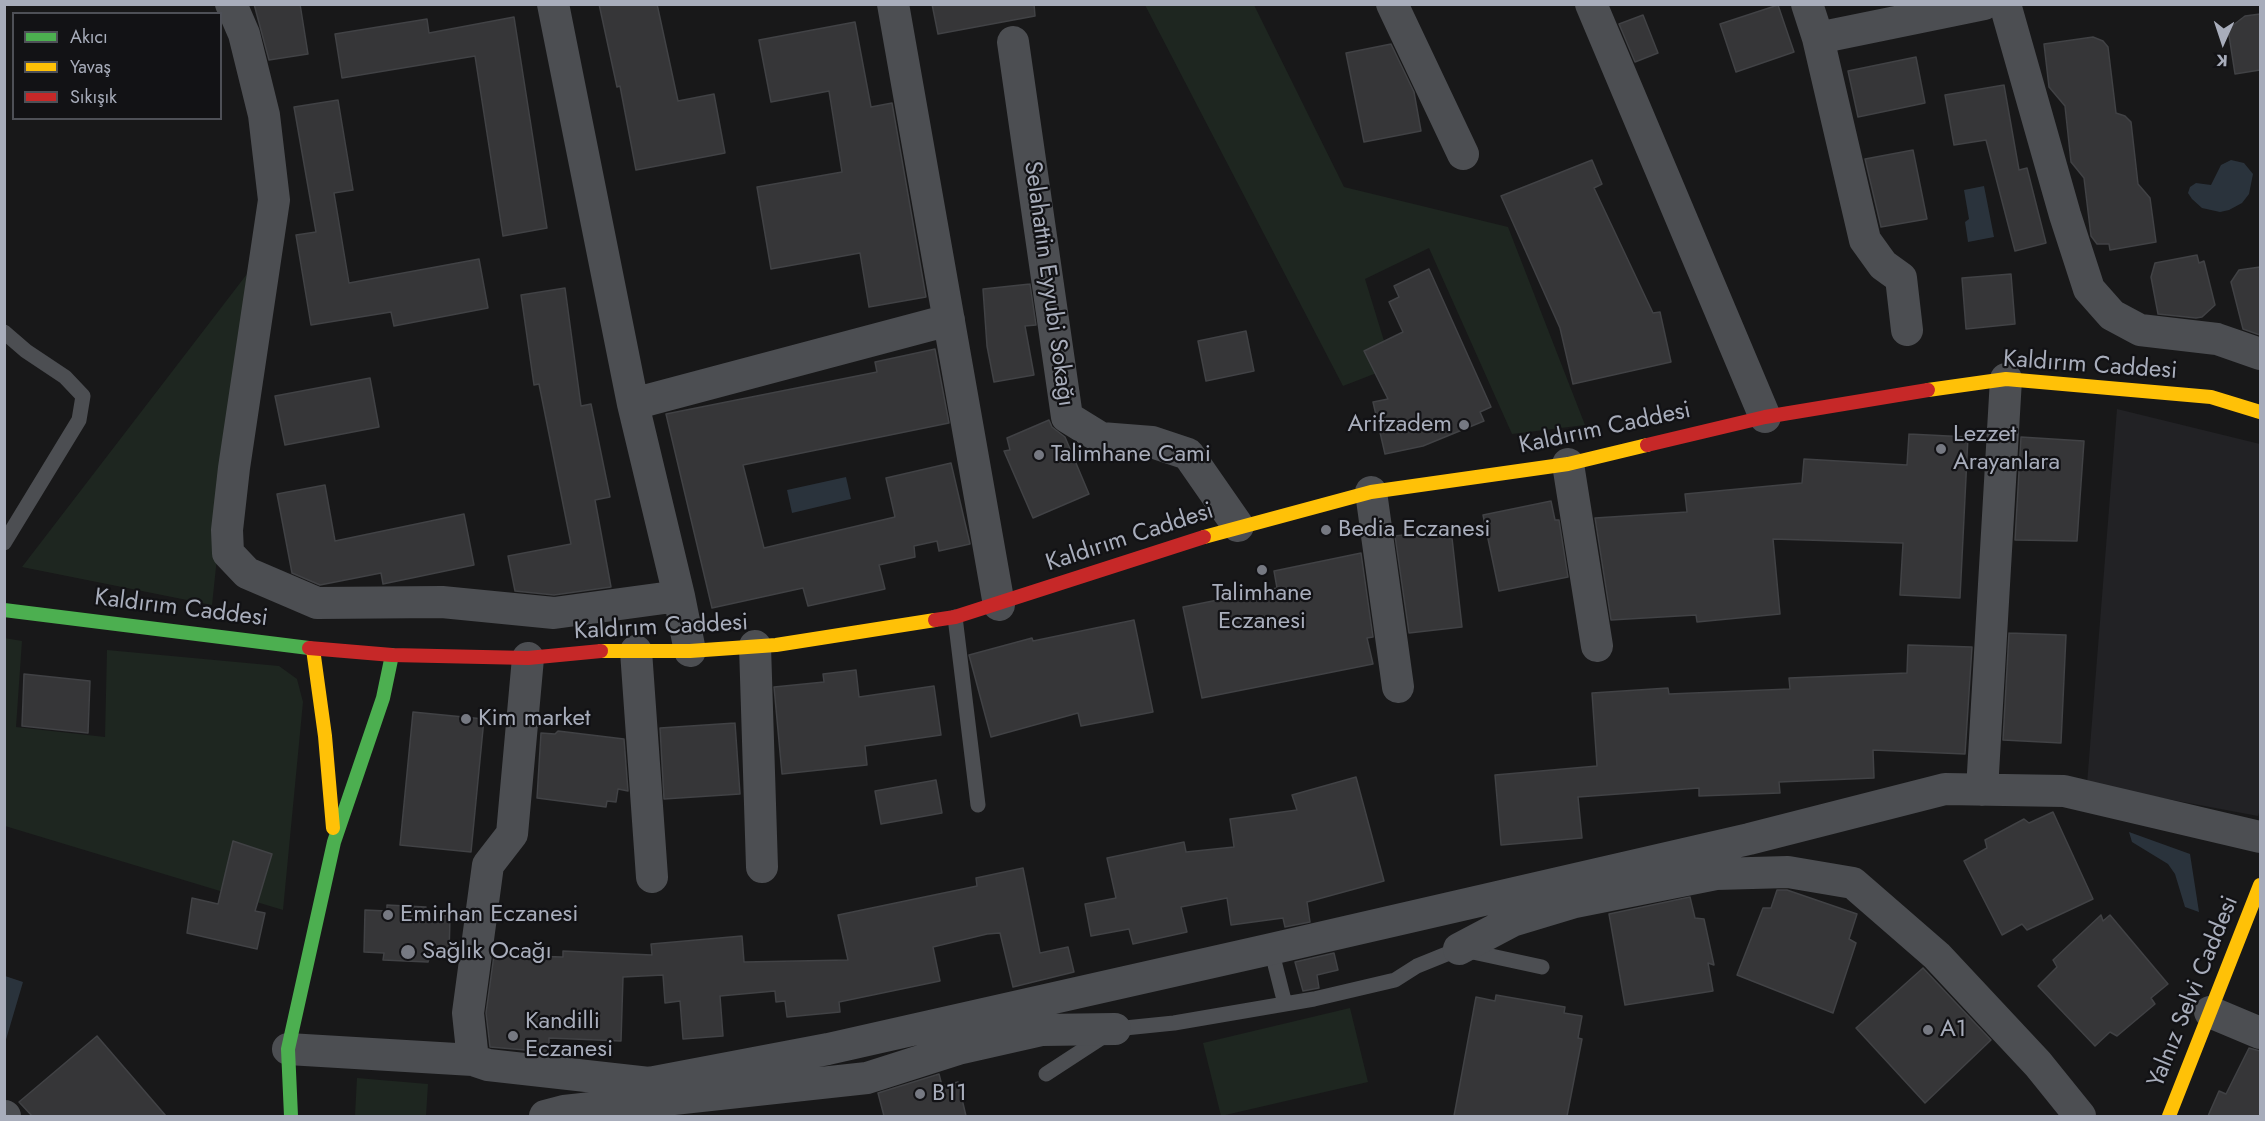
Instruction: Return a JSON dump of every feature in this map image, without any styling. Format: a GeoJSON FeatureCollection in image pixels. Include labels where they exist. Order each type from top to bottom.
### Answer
{"type":"FeatureCollection","features":[{"type":"Feature","properties":{"kind":"street"},"geometry":{"type":"LineString","coordinates":[[231,4],[244,34],[264,115],[274,200],[234,468],[227,530],[228,553],[247,573],[317,603],[442,602],[554,613],[680,596]]}},
{"type":"Feature","properties":{"kind":"street"},"geometry":{"type":"LineString","coordinates":[[553,4],[633,404],[680,596],[690,651]]}},
{"type":"Feature","properties":{"kind":"street"},"geometry":{"type":"LineString","coordinates":[[893,4],[999,605]]}},
{"type":"Feature","properties":{"kind":"street"},"geometry":{"type":"LineString","coordinates":[[1392,4],[1463,154]]}},
{"type":"Feature","properties":{"kind":"street"},"geometry":{"type":"LineString","coordinates":[[1591,4],[1765,417]]}},
{"type":"Feature","properties":{"kind":"street"},"geometry":{"type":"LineString","coordinates":[[1807,4],[1818,38],[1865,240],[1883,265],[1901,278],[1907,330]]}},
{"type":"Feature","properties":{"kind":"street"},"geometry":{"type":"LineString","coordinates":[[1818,38],[1984,4]]}},
{"type":"Feature","properties":{"kind":"street"},"geometry":{"type":"LineString","coordinates":[[2005,4],[2065,215],[2090,289],[2112,315],[2140,330],[2217,339],[2260,354]]}},
{"type":"Feature","properties":{"kind":"street","name":"Selahattin Eyyubi Sokağı"},"geometry":{"type":"LineString","coordinates":[[1013,42],[1067,417],[1101,438],[1152,442],[1188,454],[1238,526]]}},
{"type":"Feature","properties":{"kind":"street"},"geometry":{"type":"LineString","coordinates":[[633,404],[949,320]]}},
{"type":"Feature","properties":{"kind":"street"},"geometry":{"type":"LineString","coordinates":[[1982,790],[2006,379]]}},
{"type":"Feature","properties":{"kind":"street","name":"Kaldırım Caddesi"},"geometry":{"type":"LineString","coordinates":[[4,610],[313,649],[392,655],[528,658],[602,651],[690,651],[755,646],[955,617],[999,605],[1238,526],[1371,492],[1568,464],[1765,417],[2006,379],[2211,398],[2260,412]]}},
{"type":"Feature","properties":{"kind":"street"},"geometry":{"type":"LineString","coordinates":[[1568,464],[1597,646]]}},
{"type":"Feature","properties":{"kind":"street"},"geometry":{"type":"LineString","coordinates":[[1371,492],[1398,687]]}},
{"type":"Feature","properties":{"kind":"street"},"geometry":{"type":"LineString","coordinates":[[755,646],[762,867]]}},
{"type":"Feature","properties":{"kind":"street"},"geometry":{"type":"LineString","coordinates":[[313,649],[325,736],[334,842]]}},
{"type":"Feature","properties":{"kind":"street"},"geometry":{"type":"LineString","coordinates":[[636,651],[652,877]]}},
{"type":"Feature","properties":{"kind":"street"},"geometry":{"type":"LineString","coordinates":[[291,1116],[288,1049],[334,842],[383,698],[392,655]]}},
{"type":"Feature","properties":{"kind":"street"},"geometry":{"type":"LineString","coordinates":[[472,1060],[468,1013],[488,865],[512,834],[528,658]]}},
{"type":"Feature","properties":{"kind":"street"},"geometry":{"type":"LineString","coordinates":[[288,1049],[472,1060],[488,1065],[649,1083],[828,1049],[1270,949],[1749,839],[1945,789],[2064,790],[2260,837]]}},
{"type":"Feature","properties":{"kind":"street"},"geometry":{"type":"LineString","coordinates":[[1459,949],[1512,921],[1575,902],[1716,874],[1788,872],[1853,883],[1937,956],[2038,1064],[2080,1116]]}},
{"type":"Feature","properties":{"kind":"street","name":"Yalnız Selvi Caddesi"},"geometry":{"type":"LineString","coordinates":[[2169,1116],[2260,885]]}},
{"type":"Feature","properties":{"kind":"street"},"geometry":{"type":"LineString","coordinates":[[2210,1012],[2260,1033]]}},
{"type":"Feature","properties":{"kind":"street"},"geometry":{"type":"LineString","coordinates":[[545,1116],[564,1111],[867,1078],[958,1049],[1042,1030],[1115,1029]]}},
{"type":"Feature","properties":{"kind":"lane"},"geometry":{"type":"LineString","coordinates":[[4,332],[26,351],[65,377],[82,396],[80,420],[4,543]]}},
{"type":"Feature","properties":{"kind":"lane"},"geometry":{"type":"LineString","coordinates":[[955,617],[978,805]]}},
{"type":"Feature","properties":{"kind":"lane"},"geometry":{"type":"LineString","coordinates":[[1270,949],[1286,1004]]}},
{"type":"Feature","properties":{"kind":"lane"},"geometry":{"type":"LineString","coordinates":[[1046,1074],[1115,1029],[1174,1023],[1286,1004],[1395,980],[1418,966],[1459,949],[1542,967]]}},
{"type":"Feature","properties":{"kind":"shaded area"},"geometry":{"type":"Polygon","coordinates":[[[1145,5],[1254,5],[1344,187],[1508,227],[1585,425],[1512,434],[1429,248],[1365,279],[1392,367],[1343,386],[1145,5]]]}},
{"type":"Feature","properties":{"kind":"shaded area"},"geometry":{"type":"Polygon","coordinates":[[[2231,160],[2244,163],[2253,174],[2249,194],[2242,203],[2229,210],[2220,212],[2202,208],[2188,193],[2190,187],[2196,183],[2211,185],[2221,165],[2231,160]]]}},
{"type":"Feature","properties":{"kind":"shaded area"},"geometry":{"type":"Polygon","coordinates":[[[1984,186],[1994,237],[1968,242],[1965,222],[1969,219],[1964,190],[1984,186]]]}},
{"type":"Feature","properties":{"kind":"shaded area"},"geometry":{"type":"Polygon","coordinates":[[[247,274],[212,605],[22,567],[247,274]]]}},
{"type":"Feature","properties":{"kind":"shaded area"},"geometry":{"type":"Polygon","coordinates":[[[2117,409],[2260,444],[2260,810],[2258,816],[2087,784],[2117,409]]]}},
{"type":"Feature","properties":{"kind":"shaded area"},"geometry":{"type":"Polygon","coordinates":[[[846,477],[851,499],[792,513],[787,490],[846,477]]]}},
{"type":"Feature","properties":{"kind":"shaded area"},"geometry":{"type":"Polygon","coordinates":[[[4,638],[22,641],[16,727],[105,737],[107,650],[279,666],[297,679],[303,702],[283,910],[5,826],[4,638]]]}},
{"type":"Feature","properties":{"kind":"shaded area"},"geometry":{"type":"Polygon","coordinates":[[[2129,832],[2190,854],[2199,912],[2185,907],[2175,874],[2168,864],[2132,842],[2129,832]]]}},
{"type":"Feature","properties":{"kind":"shaded area"},"geometry":{"type":"Polygon","coordinates":[[[4,976],[23,982],[5,1043],[4,976]]]}},
{"type":"Feature","properties":{"kind":"shaded area"},"geometry":{"type":"Polygon","coordinates":[[[1350,1008],[1368,1082],[1221,1116],[1203,1043],[1350,1008]]]}},
{"type":"Feature","properties":{"kind":"shaded area"},"geometry":{"type":"Polygon","coordinates":[[[357,1078],[428,1084],[426,1116],[355,1116],[357,1078]]]}},
{"type":"Feature","properties":{"kind":"building"},"geometry":{"type":"Polygon","coordinates":[[[254,4],[300,4],[308,54],[269,60],[254,4]]]}},
{"type":"Feature","properties":{"kind":"building"},"geometry":{"type":"Polygon","coordinates":[[[599,4],[657,4],[678,101],[714,94],[725,153],[636,170],[620,86],[617,87],[599,4]]]}},
{"type":"Feature","properties":{"kind":"building"},"geometry":{"type":"Polygon","coordinates":[[[932,4],[1034,4],[1035,16],[938,34],[932,4]]]}},
{"type":"Feature","properties":{"kind":"building"},"geometry":{"type":"Polygon","coordinates":[[[1778,5],[1794,52],[1736,72],[1720,24],[1778,5]]]}},
{"type":"Feature","properties":{"kind":"building"},"geometry":{"type":"Polygon","coordinates":[[[2260,14],[2260,70],[2235,74],[2228,29],[2245,16],[2260,14]]]}},
{"type":"Feature","properties":{"kind":"building"},"geometry":{"type":"Polygon","coordinates":[[[1643,15],[1658,53],[1635,62],[1619,24],[1643,15]]]}},
{"type":"Feature","properties":{"kind":"building"},"geometry":{"type":"Polygon","coordinates":[[[514,17],[547,228],[503,236],[475,56],[342,78],[335,34],[427,19],[429,33],[514,17]]]}},
{"type":"Feature","properties":{"kind":"building"},"geometry":{"type":"Polygon","coordinates":[[[855,22],[871,107],[892,103],[926,297],[869,307],[860,253],[771,269],[757,187],[842,172],[829,91],[771,102],[759,40],[855,22]]]}},
{"type":"Feature","properties":{"kind":"building"},"geometry":{"type":"Polygon","coordinates":[[[2093,37],[2103,41],[2108,47],[2116,113],[2125,116],[2131,122],[2138,184],[2150,198],[2156,242],[2110,250],[2109,244],[2097,244],[2091,236],[2084,178],[2071,162],[2065,106],[2049,87],[2044,44],[2093,37]]]}},
{"type":"Feature","properties":{"kind":"building"},"geometry":{"type":"Polygon","coordinates":[[[1391,44],[1414,92],[1421,131],[1364,142],[1346,53],[1391,44]]]}},
{"type":"Feature","properties":{"kind":"building"},"geometry":{"type":"Polygon","coordinates":[[[1916,57],[1925,103],[1858,117],[1848,71],[1916,57]]]}},
{"type":"Feature","properties":{"kind":"building"},"geometry":{"type":"Polygon","coordinates":[[[2004,85],[2019,170],[2027,168],[2046,243],[2015,251],[1986,140],[1954,145],[1945,95],[2004,85]]]}},
{"type":"Feature","properties":{"kind":"building"},"geometry":{"type":"Polygon","coordinates":[[[338,100],[353,190],[334,193],[349,283],[479,259],[488,308],[394,326],[391,312],[311,325],[296,235],[316,232],[294,107],[338,100]]]}},
{"type":"Feature","properties":{"kind":"building"},"geometry":{"type":"Polygon","coordinates":[[[1913,150],[1927,219],[1881,227],[1865,159],[1913,150]]]}},
{"type":"Feature","properties":{"kind":"building"},"geometry":{"type":"Polygon","coordinates":[[[1592,160],[1602,184],[1594,188],[1653,313],[1660,312],[1671,362],[1573,384],[1560,328],[1501,196],[1592,160]]]}},
{"type":"Feature","properties":{"kind":"building"},"geometry":{"type":"Polygon","coordinates":[[[2197,255],[2199,263],[2204,261],[2215,305],[2202,317],[2196,318],[2158,314],[2151,277],[2155,263],[2197,255]]]}},
{"type":"Feature","properties":{"kind":"building"},"geometry":{"type":"Polygon","coordinates":[[[2260,267],[2260,335],[2243,329],[2231,282],[2239,270],[2260,267]]]}},
{"type":"Feature","properties":{"kind":"building"},"geometry":{"type":"Polygon","coordinates":[[[1429,269],[1491,407],[1480,412],[1484,421],[1423,446],[1385,454],[1373,402],[1388,399],[1364,351],[1403,332],[1389,302],[1399,297],[1394,286],[1429,269]]]}},
{"type":"Feature","properties":{"kind":"building"},"geometry":{"type":"Polygon","coordinates":[[[2011,274],[2015,324],[1966,329],[1962,278],[2011,274]]]}},
{"type":"Feature","properties":{"kind":"building"},"geometry":{"type":"Polygon","coordinates":[[[1030,284],[1036,325],[1025,326],[1034,375],[994,382],[987,346],[983,289],[1030,284]]]}},
{"type":"Feature","properties":{"kind":"building"},"geometry":{"type":"Polygon","coordinates":[[[565,288],[581,406],[591,404],[610,497],[595,500],[611,587],[554,595],[515,591],[508,556],[571,544],[539,384],[534,385],[521,295],[565,288]]]}},
{"type":"Feature","properties":{"kind":"building"},"geometry":{"type":"Polygon","coordinates":[[[1246,331],[1254,371],[1206,381],[1198,341],[1246,331]]]}},
{"type":"Feature","properties":{"kind":"building"},"geometry":{"type":"Polygon","coordinates":[[[935,349],[949,423],[743,465],[764,548],[895,517],[886,478],[951,463],[970,544],[939,551],[937,541],[914,546],[915,557],[879,565],[885,589],[808,606],[803,588],[712,608],[666,414],[877,372],[875,362],[935,349]]]}},
{"type":"Feature","properties":{"kind":"building"},"geometry":{"type":"Polygon","coordinates":[[[370,378],[379,427],[285,445],[275,396],[370,378]]]}},
{"type":"Feature","properties":{"kind":"building","name":"Talimhane Cami"},"geometry":{"type":"Polygon","coordinates":[[[1049,420],[1052,427],[1065,437],[1089,494],[1033,518],[1004,451],[1010,450],[1007,438],[1049,420]]]}},
{"type":"Feature","properties":{"kind":"building"},"geometry":{"type":"Polygon","coordinates":[[[1909,434],[1968,437],[1960,598],[1900,595],[1903,543],[1773,539],[1780,614],[1697,622],[1696,615],[1611,620],[1595,518],[1687,512],[1685,494],[1802,483],[1804,459],[1907,465],[1909,434]]]}},
{"type":"Feature","properties":{"kind":"building"},"geometry":{"type":"Polygon","coordinates":[[[2021,437],[2084,441],[2077,541],[2015,540],[2021,437]]]}},
{"type":"Feature","properties":{"kind":"building"},"geometry":{"type":"Polygon","coordinates":[[[325,485],[335,541],[464,514],[474,565],[383,584],[381,573],[320,585],[292,573],[277,494],[325,485]]]}},
{"type":"Feature","properties":{"kind":"building"},"geometry":{"type":"Polygon","coordinates":[[[1551,501],[1555,520],[1559,520],[1568,577],[1499,591],[1483,515],[1551,501]]]}},
{"type":"Feature","properties":{"kind":"building"},"geometry":{"type":"Polygon","coordinates":[[[1451,529],[1462,627],[1409,633],[1395,536],[1451,529]]]}},
{"type":"Feature","properties":{"kind":"building"},"geometry":{"type":"Polygon","coordinates":[[[1361,553],[1373,637],[1367,638],[1373,664],[1202,698],[1183,607],[1277,588],[1274,571],[1361,553]]]}},
{"type":"Feature","properties":{"kind":"building"},"geometry":{"type":"Polygon","coordinates":[[[1134,620],[1153,712],[1081,726],[1078,713],[991,737],[969,655],[1032,638],[1033,641],[1134,620]]]}},
{"type":"Feature","properties":{"kind":"building"},"geometry":{"type":"Polygon","coordinates":[[[2009,633],[2066,635],[2061,743],[2003,740],[2009,633]]]}},
{"type":"Feature","properties":{"kind":"building"},"geometry":{"type":"Polygon","coordinates":[[[1908,645],[1972,647],[1965,754],[1873,750],[1874,778],[1779,782],[1780,793],[1699,796],[1699,788],[1578,797],[1582,838],[1501,845],[1495,775],[1597,766],[1592,693],[1668,688],[1669,694],[1790,689],[1789,678],[1907,673],[1908,645]]]}},
{"type":"Feature","properties":{"kind":"building"},"geometry":{"type":"Polygon","coordinates":[[[856,670],[859,697],[934,686],[941,735],[865,746],[867,765],[782,774],[774,687],[824,682],[823,674],[856,670]]]}},
{"type":"Feature","properties":{"kind":"building"},"geometry":{"type":"Polygon","coordinates":[[[24,674],[90,681],[88,733],[22,726],[24,674]]]}},
{"type":"Feature","properties":{"kind":"building"},"geometry":{"type":"Polygon","coordinates":[[[413,712],[484,719],[471,852],[400,845],[413,712]]]}},
{"type":"Feature","properties":{"kind":"building"},"geometry":{"type":"Polygon","coordinates":[[[735,723],[740,794],[664,799],[660,728],[735,723]]]}},
{"type":"Feature","properties":{"kind":"building"},"geometry":{"type":"Polygon","coordinates":[[[558,731],[624,739],[628,791],[618,789],[616,802],[607,801],[606,807],[537,798],[541,733],[555,734],[558,731]]]}},
{"type":"Feature","properties":{"kind":"building"},"geometry":{"type":"Polygon","coordinates":[[[1356,777],[1384,881],[1307,902],[1310,922],[1285,927],[1283,918],[1231,925],[1227,898],[1181,907],[1187,932],[1133,944],[1129,929],[1091,936],[1085,904],[1116,898],[1107,858],[1184,842],[1186,852],[1234,847],[1230,819],[1297,810],[1292,795],[1356,777]]]}},
{"type":"Feature","properties":{"kind":"building"},"geometry":{"type":"Polygon","coordinates":[[[936,780],[942,813],[881,824],[875,791],[936,780]]]}},
{"type":"Feature","properties":{"kind":"building"},"geometry":{"type":"Polygon","coordinates":[[[2053,812],[2093,899],[2027,930],[2022,924],[2002,935],[1964,861],[1987,848],[1985,840],[2024,819],[2029,823],[2053,812]]]}},
{"type":"Feature","properties":{"kind":"building"},"geometry":{"type":"Polygon","coordinates":[[[233,841],[272,854],[255,911],[265,913],[257,949],[187,933],[192,898],[218,904],[233,841]]]}},
{"type":"Feature","properties":{"kind":"building"},"geometry":{"type":"Polygon","coordinates":[[[1023,868],[1040,953],[1068,947],[1074,972],[1013,987],[1000,933],[987,934],[933,947],[940,981],[839,1002],[840,1012],[787,1017],[785,1001],[776,1002],[775,991],[720,996],[723,1036],[683,1039],[680,1001],[665,1003],[663,975],[623,977],[621,1041],[549,1038],[549,1052],[490,1047],[486,1013],[494,955],[563,957],[563,951],[652,955],[651,944],[742,936],[744,962],[848,960],[838,915],[977,886],[976,878],[1023,868]]]}},
{"type":"Feature","properties":{"kind":"building"},"geometry":{"type":"Polygon","coordinates":[[[1777,890],[1787,890],[1857,914],[1849,939],[1856,943],[1833,1013],[1737,975],[1763,908],[1771,908],[1777,890]]]}},
{"type":"Feature","properties":{"kind":"building"},"geometry":{"type":"Polygon","coordinates":[[[1690,897],[1695,918],[1704,919],[1714,965],[1708,963],[1713,991],[1625,1005],[1609,914],[1690,897]]]}},
{"type":"Feature","properties":{"kind":"building"},"geometry":{"type":"Polygon","coordinates":[[[387,905],[426,907],[426,915],[450,916],[449,956],[430,956],[428,962],[383,960],[384,953],[364,952],[365,910],[387,911],[387,905]]]}},
{"type":"Feature","properties":{"kind":"building"},"geometry":{"type":"Polygon","coordinates":[[[2101,915],[2103,921],[2110,915],[2168,984],[2151,998],[2155,1004],[2117,1036],[2110,1032],[2095,1046],[2038,986],[2057,967],[2053,960],[2101,915]]]}},
{"type":"Feature","properties":{"kind":"building"},"geometry":{"type":"Polygon","coordinates":[[[1334,953],[1338,970],[1317,975],[1319,988],[1303,991],[1295,962],[1334,953]]]}},
{"type":"Feature","properties":{"kind":"building","name":"A1"},"geometry":{"type":"Polygon","coordinates":[[[1923,968],[1991,1040],[1925,1103],[1856,1028],[1923,968]]]}},
{"type":"Feature","properties":{"kind":"building"},"geometry":{"type":"Polygon","coordinates":[[[1496,995],[1565,1007],[1564,1013],[1582,1016],[1578,1038],[1582,1039],[1567,1116],[1454,1116],[1476,997],[1495,1001],[1496,995]]]}},
{"type":"Feature","properties":{"kind":"building"},"geometry":{"type":"Polygon","coordinates":[[[97,1036],[166,1116],[32,1116],[19,1102],[97,1036]]]}},
{"type":"Feature","properties":{"kind":"building"},"geometry":{"type":"Polygon","coordinates":[[[2249,1048],[2260,1051],[2260,1116],[2208,1116],[2219,1091],[2226,1094],[2249,1048]]]}},
{"type":"Feature","properties":{"kind":"building","name":"B11"},"geometry":{"type":"Polygon","coordinates":[[[939,1074],[942,1086],[958,1082],[966,1116],[884,1116],[878,1093],[939,1074]]]}},
{"type":"Feature","properties":{"kind":"traffic: fast"},"geometry":{"type":"LineString","coordinates":[[4,610],[309,648]]}},
{"type":"Feature","properties":{"kind":"traffic: fast"},"geometry":{"type":"LineString","coordinates":[[291,1116],[288,1049],[334,842],[383,698],[392,655]]}},
{"type":"Feature","properties":{"kind":"traffic: slow"},"geometry":{"type":"LineString","coordinates":[[1928,390],[2006,379],[2211,397],[2260,412]]}},
{"type":"Feature","properties":{"kind":"traffic: slow"},"geometry":{"type":"LineString","coordinates":[[1204,537],[1371,492],[1568,464],[1647,445]]}},
{"type":"Feature","properties":{"kind":"traffic: slow"},"geometry":{"type":"LineString","coordinates":[[601,651],[690,651],[776,645],[935,620]]}},
{"type":"Feature","properties":{"kind":"traffic: slow"},"geometry":{"type":"LineString","coordinates":[[313,649],[325,736],[333,828]]}},
{"type":"Feature","properties":{"kind":"traffic: slow"},"geometry":{"type":"LineString","coordinates":[[2169,1116],[2260,885]]}},
{"type":"Feature","properties":{"kind":"traffic: jam"},"geometry":{"type":"LineString","coordinates":[[1647,445],[1765,417],[1928,390]]}},
{"type":"Feature","properties":{"kind":"traffic: jam"},"geometry":{"type":"LineString","coordinates":[[935,620],[955,617],[1204,537]]}},
{"type":"Feature","properties":{"kind":"traffic: jam"},"geometry":{"type":"LineString","coordinates":[[309,648],[392,655],[528,658],[601,651]]}},
{"type":"Feature","properties":{"kind":"place","name":"Arifzadem"},"geometry":{"type":"Point","coordinates":[1464,425]}},
{"type":"Feature","properties":{"kind":"place","name":"Lezzet Arayanlara"},"geometry":{"type":"Point","coordinates":[1941,449]}},
{"type":"Feature","properties":{"kind":"place","name":"Talimhane Cami"},"geometry":{"type":"Point","coordinates":[1039,455]}},
{"type":"Feature","properties":{"kind":"place","name":"Bedia Eczanesi"},"geometry":{"type":"Point","coordinates":[1326,530]}},
{"type":"Feature","properties":{"kind":"place","name":"Talimhane Eczanesi"},"geometry":{"type":"Point","coordinates":[1262,570]}},
{"type":"Feature","properties":{"kind":"place","name":"Kim market"},"geometry":{"type":"Point","coordinates":[466,719]}},
{"type":"Feature","properties":{"kind":"place","name":"Emirhan Eczanesi"},"geometry":{"type":"Point","coordinates":[388,915]}},
{"type":"Feature","properties":{"kind":"place","name":"Sağlık Ocağı"},"geometry":{"type":"Point","coordinates":[408,952]}},
{"type":"Feature","properties":{"kind":"place","name":"A1"},"geometry":{"type":"Point","coordinates":[1928,1030]}},
{"type":"Feature","properties":{"kind":"place","name":"Kandilli Eczanesi"},"geometry":{"type":"Point","coordinates":[513,1036]}},
{"type":"Feature","properties":{"kind":"place","name":"B11"},"geometry":{"type":"Point","coordinates":[920,1094]}}]}
